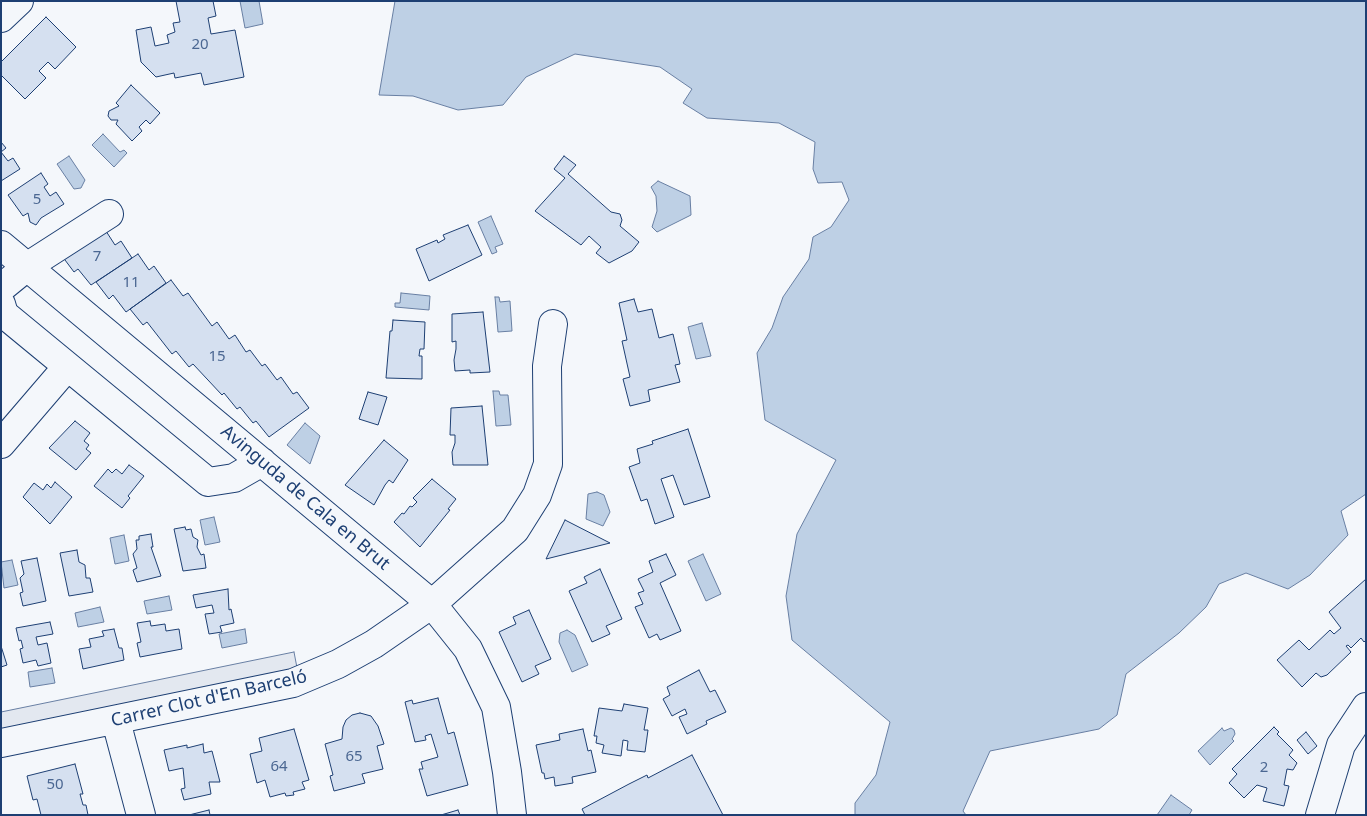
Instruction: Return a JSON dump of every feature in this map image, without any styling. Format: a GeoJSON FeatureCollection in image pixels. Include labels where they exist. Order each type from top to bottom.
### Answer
{"type":"FeatureCollection","features":[{"type":"Feature","properties":{"kind":"street"},"geometry":{"type":"LineString","coordinates":[[1,18],[19,1]]}},
{"type":"Feature","properties":{"kind":"street"},"geometry":{"type":"LineString","coordinates":[[1,288],[28,266],[109,214]]}},
{"type":"Feature","properties":{"kind":"street","name":"Avinguda de Cala en Brut"},"geometry":{"type":"LineString","coordinates":[[1,245],[432,604],[468,649],[496,707],[508,772],[512,815]]}},
{"type":"Feature","properties":{"kind":"street"},"geometry":{"type":"LineString","coordinates":[[1,304],[4,314],[208,482],[234,478],[262,462]]}},
{"type":"Feature","properties":{"kind":"street","name":"Carrer Clot d'En Barceló"},"geometry":{"type":"LineString","coordinates":[[1,743],[116,721],[293,683],[338,664],[374,644],[432,604],[515,530],[537,495],[548,464],[547,366],[553,324]]}},
{"type":"Feature","properties":{"kind":"street"},"geometry":{"type":"LineString","coordinates":[[1,444],[67,367]]}},
{"type":"Feature","properties":{"kind":"street"},"geometry":{"type":"LineString","coordinates":[[1320,815],[1341,745],[1366,707]]}},
{"type":"Feature","properties":{"kind":"street"},"geometry":{"type":"LineString","coordinates":[[116,721],[141,815]]}},
{"type":"Feature","properties":{"kind":"shaded area"},"geometry":{"type":"Polygon","coordinates":[[[294,652],[298,673],[1,732],[1,712],[294,652]]]}},
{"type":"Feature","properties":{"kind":"water"},"geometry":{"type":"Polygon","coordinates":[[[240,1],[259,1],[263,24],[245,28],[240,1]]]}},
{"type":"Feature","properties":{"kind":"water"},"geometry":{"type":"Polygon","coordinates":[[[395,1],[1366,1],[1366,494],[1341,511],[1348,535],[1310,575],[1288,589],[1246,573],[1219,584],[1206,607],[1179,633],[1126,674],[1117,715],[1099,729],[990,751],[963,811],[966,815],[855,815],[855,803],[876,775],[890,722],[792,640],[786,596],[797,534],[836,460],[765,420],[757,353],[772,328],[783,297],[809,259],[813,237],[831,227],[849,200],[842,182],[818,183],[813,169],[815,142],[779,123],[707,118],[683,103],[692,89],[660,67],[575,54],[526,77],[503,105],[458,110],[413,96],[379,95],[395,1]]]}},
{"type":"Feature","properties":{"kind":"water"},"geometry":{"type":"Polygon","coordinates":[[[103,134],[120,152],[124,150],[127,153],[114,167],[92,145],[103,134]]]}},
{"type":"Feature","properties":{"kind":"water"},"geometry":{"type":"Polygon","coordinates":[[[69,156],[85,180],[81,188],[74,189],[57,164],[69,156]]]}},
{"type":"Feature","properties":{"kind":"water"},"geometry":{"type":"Polygon","coordinates":[[[658,181],[690,196],[691,215],[657,232],[652,227],[657,211],[656,196],[651,187],[658,181]]]}},
{"type":"Feature","properties":{"kind":"water"},"geometry":{"type":"Polygon","coordinates":[[[491,216],[503,244],[495,247],[497,252],[492,254],[478,222],[491,216]]]}},
{"type":"Feature","properties":{"kind":"water"},"geometry":{"type":"Polygon","coordinates":[[[401,293],[430,296],[429,310],[395,307],[395,303],[400,303],[401,293]]]}},
{"type":"Feature","properties":{"kind":"water"},"geometry":{"type":"Polygon","coordinates":[[[495,297],[499,297],[500,302],[510,301],[512,331],[498,332],[495,297]]]}},
{"type":"Feature","properties":{"kind":"water"},"geometry":{"type":"Polygon","coordinates":[[[702,323],[711,356],[696,359],[688,327],[702,323]]]}},
{"type":"Feature","properties":{"kind":"water"},"geometry":{"type":"Polygon","coordinates":[[[493,391],[499,391],[500,395],[508,395],[511,425],[496,426],[493,391]]]}},
{"type":"Feature","properties":{"kind":"water"},"geometry":{"type":"Polygon","coordinates":[[[305,423],[320,436],[310,464],[287,445],[305,423]]]}},
{"type":"Feature","properties":{"kind":"water"},"geometry":{"type":"Polygon","coordinates":[[[597,492],[604,495],[610,512],[603,526],[586,519],[588,494],[597,492]]]}},
{"type":"Feature","properties":{"kind":"water"},"geometry":{"type":"Polygon","coordinates":[[[214,517],[220,542],[205,545],[200,520],[214,517]]]}},
{"type":"Feature","properties":{"kind":"water"},"geometry":{"type":"Polygon","coordinates":[[[124,535],[129,561],[115,564],[110,538],[124,535]]]}},
{"type":"Feature","properties":{"kind":"water"},"geometry":{"type":"Polygon","coordinates":[[[703,554],[721,594],[706,601],[688,561],[703,554]]]}},
{"type":"Feature","properties":{"kind":"water"},"geometry":{"type":"Polygon","coordinates":[[[12,560],[18,585],[4,588],[1,562],[12,560]]]}},
{"type":"Feature","properties":{"kind":"water"},"geometry":{"type":"Polygon","coordinates":[[[169,596],[172,610],[147,614],[144,601],[169,596]]]}},
{"type":"Feature","properties":{"kind":"water"},"geometry":{"type":"Polygon","coordinates":[[[100,607],[104,622],[78,627],[75,613],[100,607]]]}},
{"type":"Feature","properties":{"kind":"water"},"geometry":{"type":"Polygon","coordinates":[[[245,629],[247,643],[222,648],[219,634],[245,629]]]}},
{"type":"Feature","properties":{"kind":"water"},"geometry":{"type":"Polygon","coordinates":[[[567,630],[575,635],[588,665],[572,672],[559,642],[560,633],[567,630]]]}},
{"type":"Feature","properties":{"kind":"water"},"geometry":{"type":"Polygon","coordinates":[[[52,668],[55,683],[30,687],[28,672],[52,668]]]}},
{"type":"Feature","properties":{"kind":"water"},"geometry":{"type":"Polygon","coordinates":[[[1222,728],[1224,731],[1231,728],[1234,730],[1235,734],[1232,739],[1234,741],[1210,765],[1198,751],[1222,728]]]}},
{"type":"Feature","properties":{"kind":"water"},"geometry":{"type":"Polygon","coordinates":[[[1171,795],[1192,810],[1189,815],[1157,815],[1171,795]]]}},
{"type":"Feature","properties":{"kind":"building"},"geometry":{"type":"Polygon","coordinates":[[[176,1],[213,1],[216,16],[208,18],[211,34],[235,30],[244,77],[204,85],[201,73],[175,78],[174,73],[156,77],[141,62],[136,30],[151,27],[155,46],[169,43],[167,35],[175,32],[173,23],[180,22],[176,1]]]}},
{"type":"Feature","properties":{"kind":"building"},"geometry":{"type":"Polygon","coordinates":[[[46,17],[76,47],[55,69],[48,62],[39,71],[46,78],[25,99],[1,75],[1,62],[46,17]]]}},
{"type":"Feature","properties":{"kind":"building"},"geometry":{"type":"Polygon","coordinates":[[[131,85],[160,113],[150,124],[146,120],[139,127],[142,131],[132,141],[116,124],[118,120],[111,120],[108,116],[109,111],[119,106],[116,103],[131,85]]]}},
{"type":"Feature","properties":{"kind":"building"},"geometry":{"type":"Polygon","coordinates":[[[1,142],[6,148],[1,152],[1,142]]]}},
{"type":"Feature","properties":{"kind":"building"},"geometry":{"type":"Polygon","coordinates":[[[1,152],[8,161],[13,158],[20,169],[1,181],[1,152]]]}},
{"type":"Feature","properties":{"kind":"building"},"geometry":{"type":"Polygon","coordinates":[[[564,156],[576,165],[568,174],[611,212],[620,214],[622,220],[620,226],[639,242],[632,251],[609,263],[596,253],[601,247],[589,236],[581,245],[535,211],[565,178],[554,169],[564,156]]]}},
{"type":"Feature","properties":{"kind":"building"},"geometry":{"type":"Polygon","coordinates":[[[41,173],[48,184],[44,187],[50,196],[56,192],[64,204],[41,218],[36,225],[30,222],[28,213],[23,216],[8,195],[41,173]]]}},
{"type":"Feature","properties":{"kind":"building"},"geometry":{"type":"Polygon","coordinates":[[[468,225],[482,255],[429,281],[416,249],[437,240],[438,243],[445,239],[443,235],[468,225]]]}},
{"type":"Feature","properties":{"kind":"building"},"geometry":{"type":"Polygon","coordinates":[[[104,228],[115,245],[121,241],[132,258],[91,285],[78,269],[74,272],[62,256],[104,228]]]}},
{"type":"Feature","properties":{"kind":"building"},"geometry":{"type":"Polygon","coordinates":[[[138,254],[149,270],[154,266],[166,283],[126,312],[113,295],[109,299],[96,282],[138,254]]]}},
{"type":"Feature","properties":{"kind":"building"},"geometry":{"type":"Polygon","coordinates":[[[171,280],[183,296],[188,293],[212,326],[217,322],[229,339],[235,335],[246,352],[250,350],[262,366],[265,364],[277,380],[281,377],[293,394],[297,392],[309,408],[269,437],[256,421],[253,423],[240,407],[237,409],[224,393],[222,395],[193,364],[189,367],[176,351],[172,354],[147,322],[143,325],[130,309],[171,280]]]}},
{"type":"Feature","properties":{"kind":"building"},"geometry":{"type":"Polygon","coordinates":[[[634,299],[638,312],[652,309],[659,338],[673,334],[680,364],[675,365],[680,382],[648,390],[650,401],[630,406],[623,379],[630,377],[622,341],[627,340],[619,303],[634,299]]]}},
{"type":"Feature","properties":{"kind":"building"},"geometry":{"type":"Polygon","coordinates":[[[483,312],[490,372],[470,373],[470,370],[455,371],[456,341],[452,342],[452,314],[483,312]]]}},
{"type":"Feature","properties":{"kind":"building"},"geometry":{"type":"Polygon","coordinates":[[[393,320],[425,322],[424,349],[420,349],[419,356],[422,356],[422,379],[386,378],[390,331],[392,331],[393,320]]]}},
{"type":"Feature","properties":{"kind":"building"},"geometry":{"type":"Polygon","coordinates":[[[368,392],[387,397],[378,425],[359,419],[368,392]]]}},
{"type":"Feature","properties":{"kind":"building"},"geometry":{"type":"Polygon","coordinates":[[[482,406],[488,465],[453,465],[452,452],[455,435],[450,435],[451,408],[482,406]]]}},
{"type":"Feature","properties":{"kind":"building"},"geometry":{"type":"Polygon","coordinates":[[[75,421],[90,433],[84,441],[89,445],[86,449],[91,453],[76,470],[49,448],[75,421]]]}},
{"type":"Feature","properties":{"kind":"building"},"geometry":{"type":"Polygon","coordinates":[[[688,429],[710,497],[684,505],[673,475],[661,479],[674,517],[655,524],[647,499],[641,501],[629,467],[640,463],[637,449],[653,444],[652,441],[688,429]]]}},
{"type":"Feature","properties":{"kind":"building"},"geometry":{"type":"Polygon","coordinates":[[[384,440],[408,460],[393,483],[389,480],[385,485],[374,505],[345,485],[384,440]]]}},
{"type":"Feature","properties":{"kind":"building"},"geometry":{"type":"Polygon","coordinates":[[[129,465],[144,476],[128,496],[130,498],[122,508],[94,486],[108,469],[112,473],[116,469],[122,474],[129,465]]]}},
{"type":"Feature","properties":{"kind":"building"},"geometry":{"type":"Polygon","coordinates":[[[432,479],[456,499],[448,509],[450,510],[420,547],[394,522],[410,506],[412,507],[417,502],[413,498],[432,479]]]}},
{"type":"Feature","properties":{"kind":"building"},"geometry":{"type":"Polygon","coordinates":[[[55,482],[72,497],[50,524],[23,497],[34,483],[43,490],[47,484],[51,488],[55,482]]]}},
{"type":"Feature","properties":{"kind":"building"},"geometry":{"type":"Polygon","coordinates":[[[565,520],[610,543],[546,559],[565,520]]]}},
{"type":"Feature","properties":{"kind":"building"},"geometry":{"type":"Polygon","coordinates":[[[185,527],[186,530],[191,529],[193,537],[198,540],[197,547],[201,555],[204,554],[206,568],[183,571],[174,529],[185,527]]]}},
{"type":"Feature","properties":{"kind":"building"},"geometry":{"type":"Polygon","coordinates":[[[151,534],[153,547],[151,547],[161,576],[137,582],[133,570],[137,568],[133,554],[137,549],[136,540],[139,540],[139,536],[151,534]]]}},
{"type":"Feature","properties":{"kind":"building"},"geometry":{"type":"Polygon","coordinates":[[[77,550],[79,562],[85,565],[86,578],[90,578],[93,592],[69,596],[60,553],[77,550]]]}},
{"type":"Feature","properties":{"kind":"building"},"geometry":{"type":"Polygon","coordinates":[[[666,554],[676,575],[660,583],[681,631],[660,640],[657,634],[649,638],[635,607],[643,604],[638,593],[644,591],[638,579],[653,572],[649,561],[666,554]]]}},
{"type":"Feature","properties":{"kind":"building"},"geometry":{"type":"Polygon","coordinates":[[[37,558],[46,601],[23,606],[20,593],[23,592],[20,578],[24,574],[21,561],[37,558]]]}},
{"type":"Feature","properties":{"kind":"building"},"geometry":{"type":"Polygon","coordinates":[[[600,569],[622,619],[606,626],[610,634],[592,642],[569,591],[587,583],[584,577],[600,569]]]}},
{"type":"Feature","properties":{"kind":"building"},"geometry":{"type":"Polygon","coordinates":[[[1366,579],[1366,640],[1364,642],[1361,638],[1351,648],[1348,645],[1346,646],[1351,652],[1327,675],[1321,677],[1316,673],[1302,687],[1277,660],[1299,640],[1309,650],[1330,630],[1334,634],[1341,628],[1329,612],[1366,579]]]}},
{"type":"Feature","properties":{"kind":"building"},"geometry":{"type":"Polygon","coordinates":[[[228,589],[229,610],[231,609],[234,623],[220,626],[222,632],[209,634],[205,614],[214,613],[212,605],[196,608],[193,595],[228,589]]]}},
{"type":"Feature","properties":{"kind":"building"},"geometry":{"type":"Polygon","coordinates":[[[529,610],[551,659],[535,666],[539,674],[522,682],[499,632],[516,624],[513,617],[529,610]]]}},
{"type":"Feature","properties":{"kind":"building"},"geometry":{"type":"Polygon","coordinates":[[[150,621],[151,626],[165,624],[166,631],[179,629],[182,649],[140,657],[137,643],[141,642],[137,623],[150,621]]]}},
{"type":"Feature","properties":{"kind":"building"},"geometry":{"type":"Polygon","coordinates":[[[50,622],[53,634],[36,637],[38,645],[47,643],[51,663],[38,666],[36,660],[23,663],[20,649],[23,648],[16,628],[50,622]]]}},
{"type":"Feature","properties":{"kind":"building"},"geometry":{"type":"Polygon","coordinates":[[[114,629],[119,648],[122,648],[124,660],[83,669],[79,649],[91,647],[89,639],[104,636],[102,631],[114,629]]]}},
{"type":"Feature","properties":{"kind":"building"},"geometry":{"type":"Polygon","coordinates":[[[1,646],[7,665],[1,667],[1,646]]]}},
{"type":"Feature","properties":{"kind":"building"},"geometry":{"type":"Polygon","coordinates":[[[699,670],[710,692],[715,690],[726,712],[706,721],[707,724],[687,734],[679,717],[687,714],[685,709],[672,716],[663,699],[670,695],[667,687],[699,670]]]}},
{"type":"Feature","properties":{"kind":"building"},"geometry":{"type":"Polygon","coordinates":[[[438,698],[448,734],[454,732],[468,785],[427,796],[419,769],[423,769],[421,762],[438,757],[431,734],[425,736],[426,740],[415,742],[405,702],[412,700],[413,704],[438,698]]]}},
{"type":"Feature","properties":{"kind":"building"},"geometry":{"type":"Polygon","coordinates":[[[624,704],[648,708],[644,730],[648,730],[645,752],[627,750],[628,741],[623,740],[621,756],[602,753],[604,745],[596,743],[597,736],[594,736],[599,708],[622,711],[624,704]]]}},
{"type":"Feature","properties":{"kind":"building"},"geometry":{"type":"Polygon","coordinates":[[[360,713],[371,716],[378,726],[384,744],[377,746],[383,769],[362,774],[365,783],[334,791],[330,776],[333,775],[325,744],[342,739],[346,720],[352,715],[360,713]]]}},
{"type":"Feature","properties":{"kind":"building"},"geometry":{"type":"Polygon","coordinates":[[[1274,727],[1279,732],[1277,734],[1293,750],[1289,755],[1297,763],[1293,770],[1287,769],[1284,785],[1289,786],[1284,806],[1263,801],[1267,788],[1257,785],[1244,798],[1229,783],[1237,774],[1232,769],[1274,727]]]}},
{"type":"Feature","properties":{"kind":"building"},"geometry":{"type":"Polygon","coordinates":[[[294,729],[309,780],[302,782],[305,789],[293,792],[294,795],[286,796],[285,793],[270,797],[265,780],[257,783],[250,754],[262,751],[259,738],[294,729]]]}},
{"type":"Feature","properties":{"kind":"building"},"geometry":{"type":"Polygon","coordinates":[[[583,729],[588,751],[591,750],[596,772],[572,777],[573,783],[555,786],[554,777],[545,779],[544,773],[542,773],[536,745],[560,740],[559,734],[583,729]]]}},
{"type":"Feature","properties":{"kind":"building"},"geometry":{"type":"Polygon","coordinates":[[[1306,732],[1317,746],[1308,754],[1297,740],[1306,732]]]}},
{"type":"Feature","properties":{"kind":"building"},"geometry":{"type":"Polygon","coordinates":[[[203,744],[204,753],[212,751],[220,782],[209,782],[211,794],[184,800],[181,789],[185,788],[183,768],[169,771],[164,750],[187,745],[187,748],[203,744]]]}},
{"type":"Feature","properties":{"kind":"building"},"geometry":{"type":"Polygon","coordinates":[[[692,755],[723,815],[585,815],[582,809],[647,775],[648,778],[692,755]]]}},
{"type":"Feature","properties":{"kind":"building"},"geometry":{"type":"Polygon","coordinates":[[[75,764],[83,794],[80,794],[83,805],[86,805],[88,815],[41,815],[37,799],[33,800],[27,776],[75,764]]]}},
{"type":"Feature","properties":{"kind":"building"},"geometry":{"type":"Polygon","coordinates":[[[209,810],[210,815],[189,815],[209,810]]]}},
{"type":"Feature","properties":{"kind":"building"},"geometry":{"type":"Polygon","coordinates":[[[458,810],[460,815],[441,815],[458,810]]]}}]}
